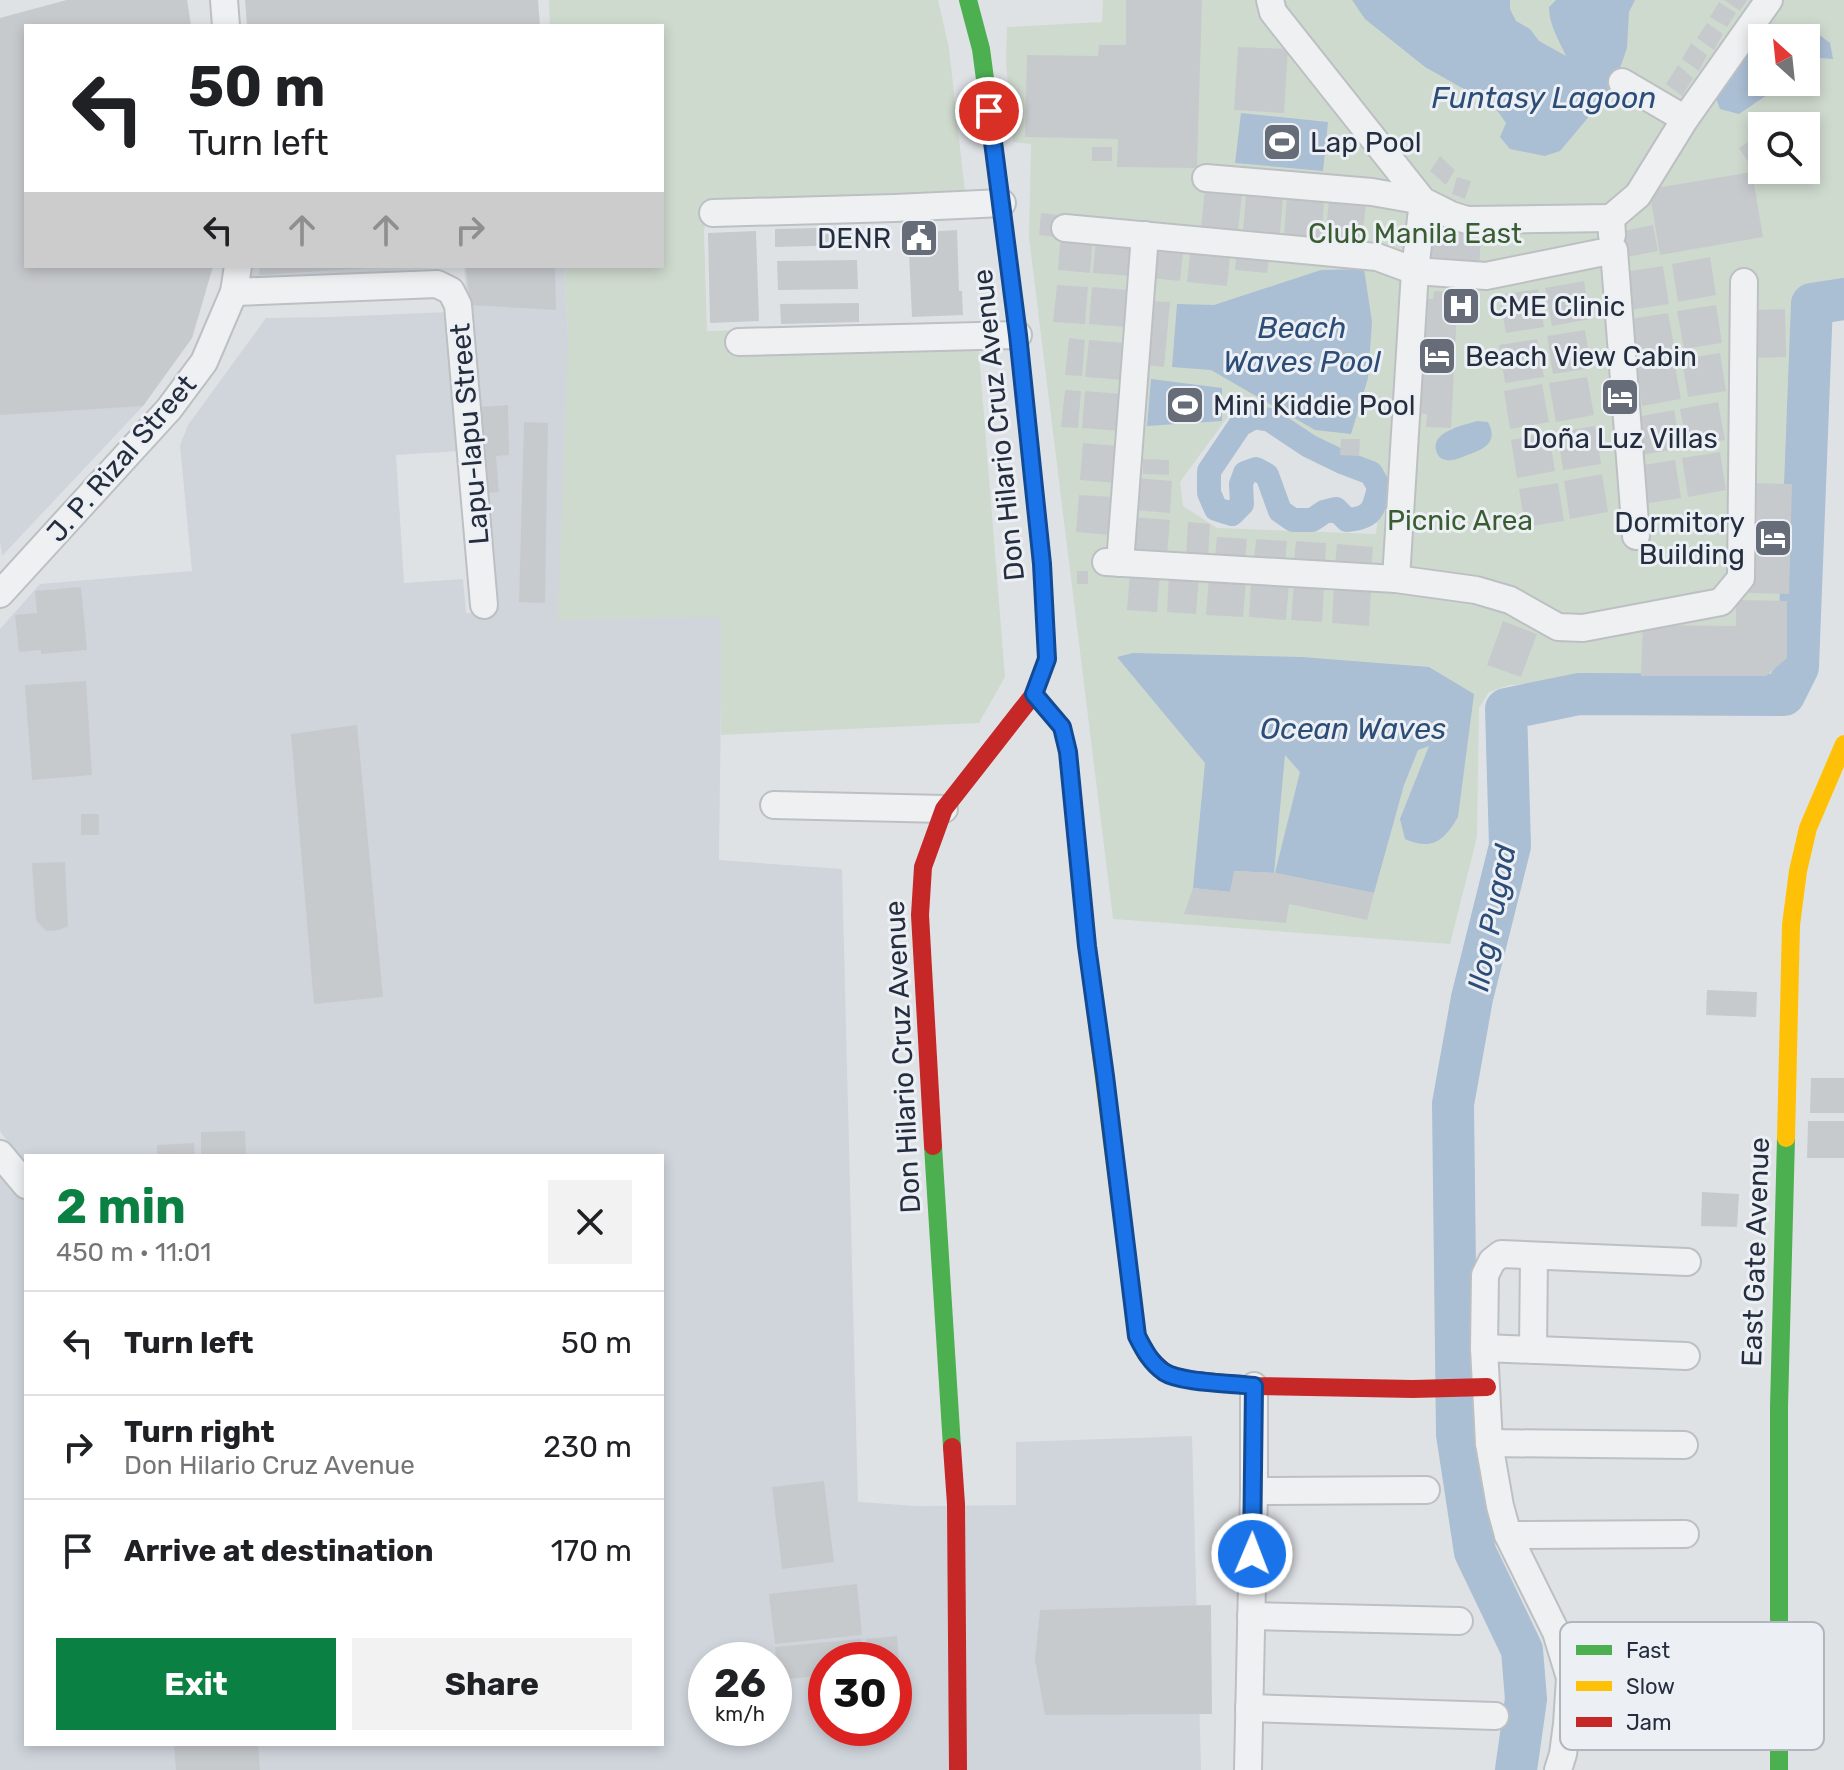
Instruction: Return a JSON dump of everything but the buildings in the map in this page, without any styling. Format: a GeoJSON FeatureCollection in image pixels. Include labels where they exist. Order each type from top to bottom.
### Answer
{"type":"FeatureCollection","features":[{"type":"Feature","properties":{"kind":"street"},"geometry":{"type":"LineString","coordinates":[[224,0],[226,24]]}},
{"type":"Feature","properties":{"kind":"street","name":"Don Hilario Cruz Avenue"},"geometry":{"type":"LineString","coordinates":[[958,1770],[956,1504],[920,915],[923,867],[944,809],[1034,694],[1047,659],[1042,564],[1018,335],[981,49],[968,0]]}},
{"type":"Feature","properties":{"kind":"street"},"geometry":{"type":"LineString","coordinates":[[1270,0],[1273,12],[1423,201],[1415,271],[1396,579]]}},
{"type":"Feature","properties":{"kind":"street"},"geometry":{"type":"LineString","coordinates":[[1206,178],[1372,192],[1423,201],[1467,220],[1611,218],[1638,195],[1685,119],[1769,0]]}},
{"type":"Feature","properties":{"kind":"street"},"geometry":{"type":"LineString","coordinates":[[1622,82],[1685,119]]}},
{"type":"Feature","properties":{"kind":"street"},"geometry":{"type":"LineString","coordinates":[[713,213],[1002,203]]}},
{"type":"Feature","properties":{"kind":"street"},"geometry":{"type":"LineString","coordinates":[[1611,218],[1636,536]]}},
{"type":"Feature","properties":{"kind":"street"},"geometry":{"type":"LineString","coordinates":[[1065,228],[1377,257],[1415,271],[1486,276],[1615,262]]}},
{"type":"Feature","properties":{"kind":"street"},"geometry":{"type":"LineString","coordinates":[[1145,235],[1113,562],[1396,579],[1476,590],[1510,600],[1558,627],[1583,628],[1721,602],[1741,578],[1744,282]]}},
{"type":"Feature","properties":{"kind":"street","name":"J. P. Rizal Street"},"geometry":{"type":"LineString","coordinates":[[0,594],[169,409],[204,362],[234,292],[238,268]]}},
{"type":"Feature","properties":{"kind":"street","name":"Lapu-lapu Street"},"geometry":{"type":"LineString","coordinates":[[234,292],[437,284],[451,291],[458,305],[484,605]]}},
{"type":"Feature","properties":{"kind":"street"},"geometry":{"type":"LineString","coordinates":[[739,342],[1018,335]]}},
{"type":"Feature","properties":{"kind":"street"},"geometry":{"type":"LineString","coordinates":[[1034,694],[1062,727],[1068,752],[1087,946],[1137,1336],[1147,1356],[1166,1373],[1186,1379],[1254,1386],[1476,1388]]}},
{"type":"Feature","properties":{"kind":"street","name":"East Gate Avenue"},"geometry":{"type":"LineString","coordinates":[[1779,1622],[1779,1407],[1791,925],[1798,871],[1808,828],[1844,744]]}},
{"type":"Feature","properties":{"kind":"street"},"geometry":{"type":"LineString","coordinates":[[774,805],[944,809]]}},
{"type":"Feature","properties":{"kind":"street"},"geometry":{"type":"LineString","coordinates":[[0,1154],[24,1183]]}},
{"type":"Feature","properties":{"kind":"street"},"geometry":{"type":"LineString","coordinates":[[1560,1645],[1508,1535],[1476,1388],[1484,1348],[1485,1275],[1492,1261],[1501,1254],[1687,1262]]}},
{"type":"Feature","properties":{"kind":"street"},"geometry":{"type":"LineString","coordinates":[[1533,1350],[1534,1256]]}},
{"type":"Feature","properties":{"kind":"street"},"geometry":{"type":"LineString","coordinates":[[1484,1348],[1686,1356]]}},
{"type":"Feature","properties":{"kind":"street"},"geometry":{"type":"LineString","coordinates":[[1248,1770],[1254,1386]]}},
{"type":"Feature","properties":{"kind":"street"},"geometry":{"type":"LineString","coordinates":[[1489,1443],[1684,1445]]}},
{"type":"Feature","properties":{"kind":"street"},"geometry":{"type":"LineString","coordinates":[[1254,1491],[1426,1490]]}},
{"type":"Feature","properties":{"kind":"street"},"geometry":{"type":"LineString","coordinates":[[1508,1535],[1685,1534]]}},
{"type":"Feature","properties":{"kind":"street"},"geometry":{"type":"LineString","coordinates":[[1251,1616],[1459,1621]]}},
{"type":"Feature","properties":{"kind":"street"},"geometry":{"type":"LineString","coordinates":[[1249,1708],[1495,1716]]}},
{"type":"Feature","properties":{"kind":"street"},"geometry":{"type":"LineString","coordinates":[[1558,1770],[1562,1750]]}},
{"type":"Feature","properties":{"kind":"shaded area"},"geometry":{"type":"Polygon","coordinates":[[[67,0],[187,0],[191,24],[24,24],[24,268],[212,268],[192,338],[143,406],[2,556],[0,541],[0,18],[67,0]]]}},
{"type":"Feature","properties":{"kind":"shaded area"},"geometry":{"type":"Polygon","coordinates":[[[251,268],[433,268],[249,280],[251,268]]]}},
{"type":"Feature","properties":{"kind":"shaded area"},"geometry":{"type":"Polygon","coordinates":[[[464,268],[564,268],[568,335],[722,617],[719,860],[842,869],[858,1502],[918,1506],[1016,1505],[1016,1442],[1192,1436],[1201,1770],[0,1770],[0,1169],[18,1156],[0,1131],[0,629],[40,584],[192,571],[180,445],[188,425],[266,318],[449,312],[459,451],[396,455],[404,583],[463,579],[466,613],[495,614],[464,268]]]}},
{"type":"Feature","properties":{"kind":"green space"},"geometry":{"type":"Polygon","coordinates":[[[549,0],[938,0],[949,48],[965,192],[713,201],[704,230],[707,331],[979,324],[1005,677],[979,723],[721,735],[721,617],[558,620],[568,335],[564,268],[664,268],[664,24],[550,24],[549,0]]]}},
{"type":"Feature","properties":{"kind":"green space","name":"Club Manila East"},"geometry":{"type":"Polygon","coordinates":[[[1103,0],[1844,0],[1844,288],[1820,288],[1806,293],[1799,303],[1790,659],[1770,678],[1510,685],[1489,692],[1479,708],[1477,837],[1450,944],[1113,919],[1029,238],[1031,144],[1013,142],[1006,62],[1007,27],[1102,22],[1103,0]],[[1251,408],[1233,410],[1180,482],[1183,506],[1217,528],[1376,534],[1382,472],[1310,444],[1251,408]]]}},
{"type":"Feature","properties":{"kind":"water","name":"Funtasy Lagoon"},"geometry":{"type":"Polygon","coordinates":[[[1352,0],[1510,0],[1510,9],[1516,21],[1530,29],[1539,41],[1566,56],[1549,14],[1549,7],[1556,0],[1635,0],[1629,12],[1627,48],[1613,88],[1560,151],[1545,156],[1510,149],[1500,137],[1506,123],[1494,106],[1425,67],[1365,19],[1352,0]]]}},
{"type":"Feature","properties":{"kind":"water"},"geometry":{"type":"Polygon","coordinates":[[[1820,35],[1830,43],[1833,59],[1820,58],[1820,35]]]}},
{"type":"Feature","properties":{"kind":"water"},"geometry":{"type":"Polygon","coordinates":[[[1748,51],[1748,96],[1766,96],[1739,114],[1720,109],[1716,98],[1748,51]]]}},
{"type":"Feature","properties":{"kind":"water","name":"Lap Pool"},"geometry":{"type":"Polygon","coordinates":[[[1241,113],[1328,122],[1323,171],[1235,163],[1241,113]]]}},
{"type":"Feature","properties":{"kind":"water","name":"Beach Waves Pool"},"geometry":{"type":"Polygon","coordinates":[[[1364,269],[1372,322],[1368,378],[1351,434],[1315,430],[1211,370],[1172,367],[1177,304],[1214,305],[1321,270],[1364,269]]]}},
{"type":"Feature","properties":{"kind":"water","name":"Mini Kiddie Pool"},"geometry":{"type":"Polygon","coordinates":[[[1151,379],[1222,388],[1222,421],[1147,426],[1151,379]]]}},
{"type":"Feature","properties":{"kind":"water"},"geometry":{"type":"Polygon","coordinates":[[[1477,421],[1488,422],[1492,436],[1487,445],[1453,460],[1439,457],[1436,446],[1442,435],[1477,421]]]}},
{"type":"Feature","properties":{"kind":"water","name":"Ocean Waves"},"geometry":{"type":"Polygon","coordinates":[[[1133,653],[1302,657],[1429,667],[1474,694],[1458,817],[1448,832],[1436,842],[1423,844],[1405,839],[1400,819],[1429,746],[1418,750],[1404,785],[1374,893],[1275,873],[1300,772],[1285,755],[1274,873],[1235,871],[1230,892],[1193,888],[1205,763],[1117,657],[1133,653]]]}},
{"type":"Feature","properties":{"kind":"waterway","name":"Ilog Pugad"},"geometry":{"type":"LineString","coordinates":[[1516,1770],[1526,1699],[1522,1650],[1475,1552],[1457,1434],[1453,1104],[1472,998],[1510,846],[1506,709],[1579,694],[1784,695],[1798,667],[1812,304],[1844,299]]}},
{"type":"Feature","properties":{"kind":"waterway"},"geometry":{"type":"LineString","coordinates":[[1254,417],[1270,420],[1309,446],[1371,473],[1379,487],[1367,515],[1347,520],[1336,509],[1312,520],[1293,520],[1280,511],[1267,475],[1256,469],[1245,473],[1241,484],[1242,504],[1232,514],[1216,509],[1209,493],[1209,471],[1240,425],[1254,417]]}},
{"type":"Feature","properties":{"kind":"traffic: fast"},"geometry":{"type":"LineString","coordinates":[[968,0],[981,49],[993,139]]}},
{"type":"Feature","properties":{"kind":"traffic: fast"},"geometry":{"type":"LineString","coordinates":[[1779,1622],[1779,1407],[1786,1138]]}},
{"type":"Feature","properties":{"kind":"traffic: fast"},"geometry":{"type":"LineString","coordinates":[[933,1146],[952,1447]]}},
{"type":"Feature","properties":{"kind":"traffic: fast"},"geometry":{"type":"LineString","coordinates":[[1779,1750],[1779,1770]]}},
{"type":"Feature","properties":{"kind":"traffic: slow"},"geometry":{"type":"LineString","coordinates":[[993,139],[1042,561]]}},
{"type":"Feature","properties":{"kind":"traffic: slow"},"geometry":{"type":"LineString","coordinates":[[1034,694],[1062,727],[1068,752],[1087,946],[1137,1336],[1153,1361]]}},
{"type":"Feature","properties":{"kind":"traffic: slow"},"geometry":{"type":"LineString","coordinates":[[1786,1138],[1791,925],[1798,871],[1808,828],[1844,744]]}},
{"type":"Feature","properties":{"kind":"traffic: jam"},"geometry":{"type":"LineString","coordinates":[[933,1146],[920,915],[923,867],[944,809],[1034,694],[1047,659],[1042,561]]}},
{"type":"Feature","properties":{"kind":"traffic: jam"},"geometry":{"type":"LineString","coordinates":[[1153,1361],[1166,1373],[1186,1379],[1254,1386],[1487,1387]]}},
{"type":"Feature","properties":{"kind":"traffic: jam"},"geometry":{"type":"LineString","coordinates":[[952,1447],[956,1504],[958,1770]]}},
{"type":"Feature","properties":{"kind":"place","name":"Lap Pool"},"geometry":{"type":"Point","coordinates":[1282,142]}},
{"type":"Feature","properties":{"kind":"place","name":"DENR"},"geometry":{"type":"Point","coordinates":[919,238]}},
{"type":"Feature","properties":{"kind":"place","name":"CME Clinic"},"geometry":{"type":"Point","coordinates":[1461,306]}},
{"type":"Feature","properties":{"kind":"place","name":"Beach View Cabin"},"geometry":{"type":"Point","coordinates":[1437,356]}},
{"type":"Feature","properties":{"kind":"place","name":"Doña Luz Villas"},"geometry":{"type":"Point","coordinates":[1620,397]}},
{"type":"Feature","properties":{"kind":"place","name":"Mini Kiddie Pool"},"geometry":{"type":"Point","coordinates":[1185,405]}},
{"type":"Feature","properties":{"kind":"place","name":"Dormitory Building"},"geometry":{"type":"Point","coordinates":[1773,538]}},
{"type":"Feature","properties":{"kind":"route"},"geometry":{"type":"LineString","coordinates":[[989,111],[1018,335],[1042,564],[1047,659],[1034,694],[1062,727],[1068,752],[1087,946],[1137,1336],[1147,1356],[1166,1373],[1186,1379],[1254,1386],[1252,1554]]}},
{"type":"Feature","properties":{"kind":"park label","name":"Picnic Area"},"geometry":{"type":"Point","coordinates":[1460,520]}}]}
